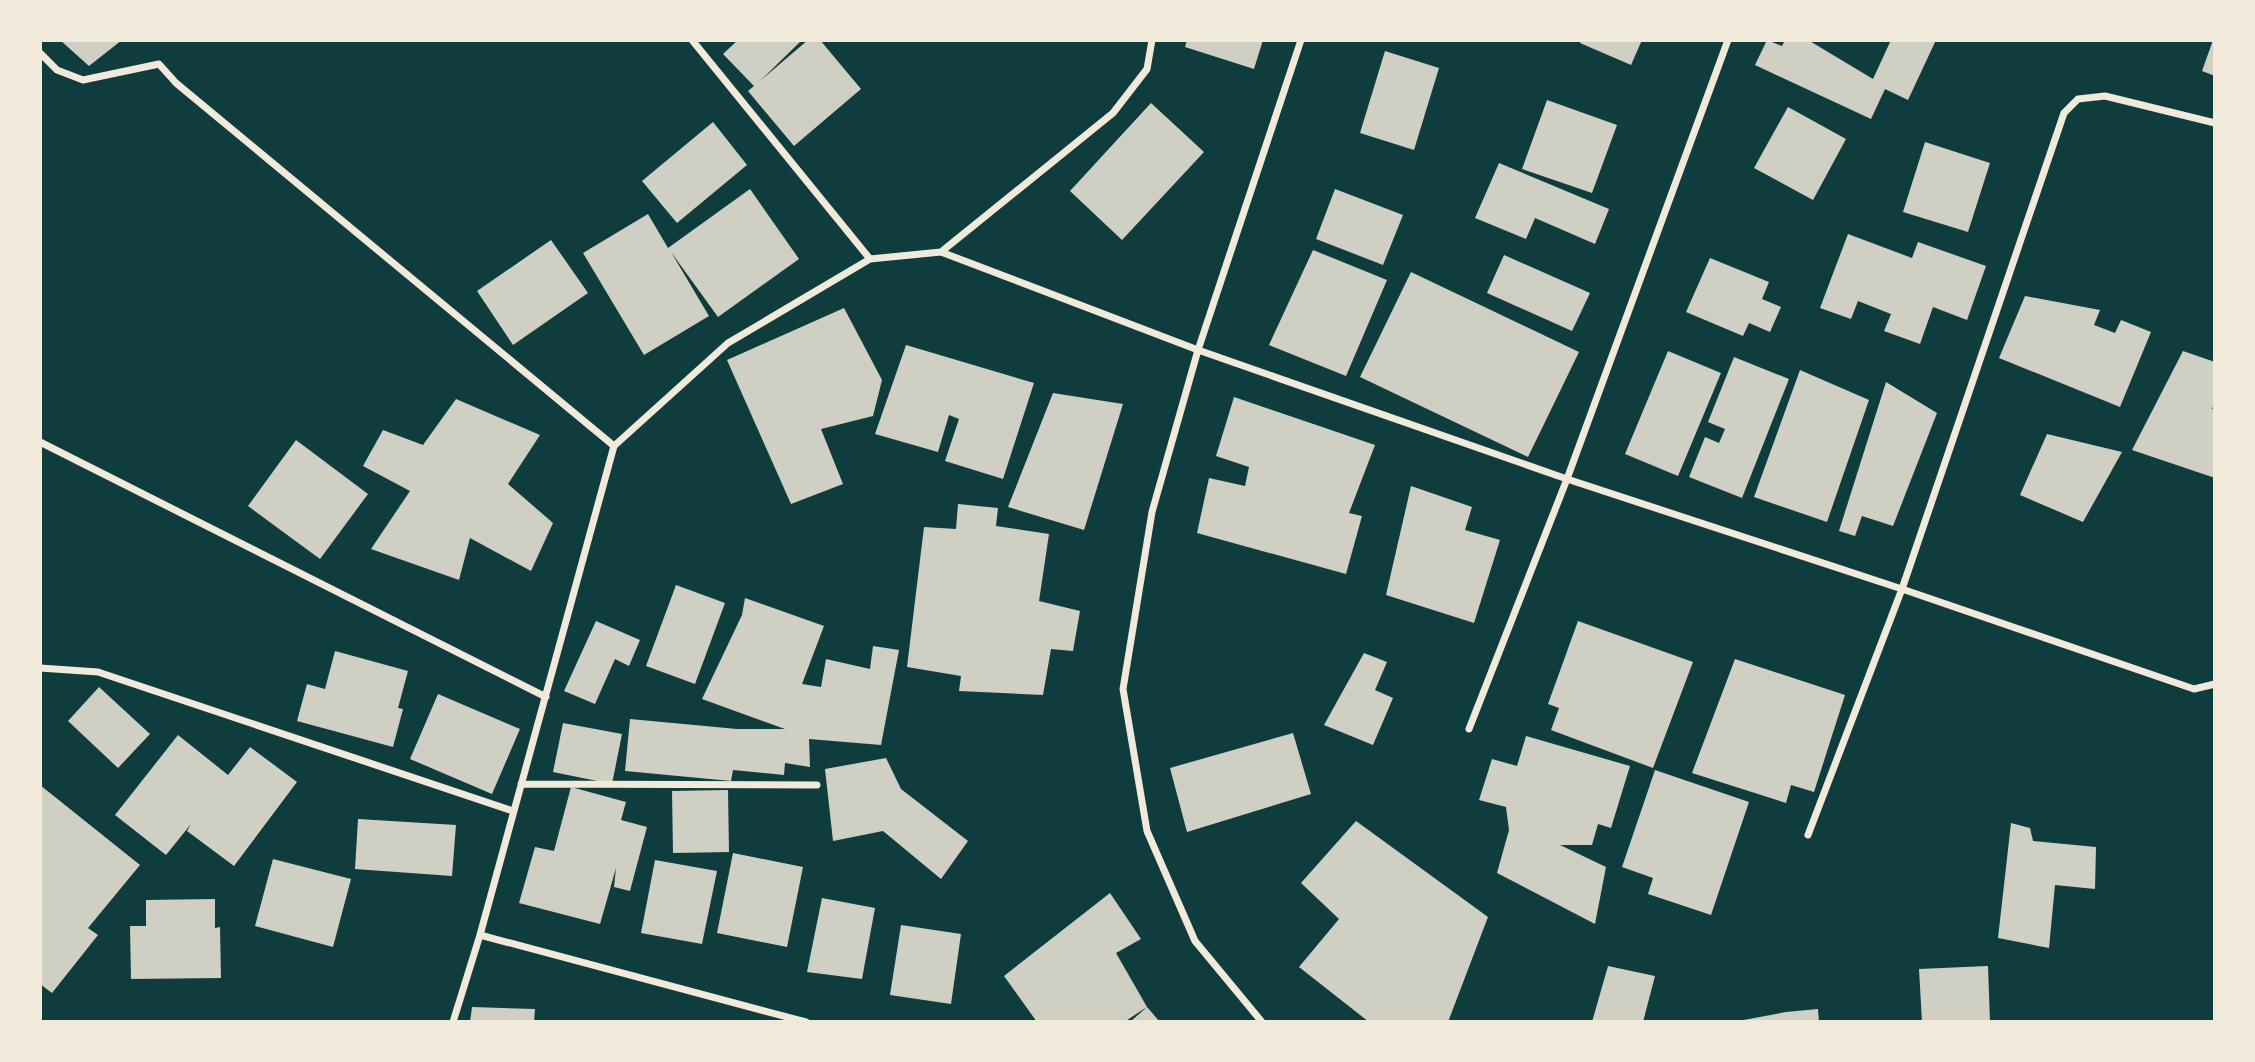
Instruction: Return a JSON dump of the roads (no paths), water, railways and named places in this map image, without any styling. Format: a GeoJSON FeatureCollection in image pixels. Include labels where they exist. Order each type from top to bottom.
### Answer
{"type":"FeatureCollection","features":[{"type":"Feature","properties":{"kind":"street"},"geometry":{"type":"LineString","coordinates":[[692,40],[870,259]]}},
{"type":"Feature","properties":{"kind":"street"},"geometry":{"type":"LineString","coordinates":[[941,252],[1113,113],[1147,69],[1152,40]]}},
{"type":"Feature","properties":{"kind":"street"},"geometry":{"type":"LineString","coordinates":[[1262,1022],[1195,942],[1147,831],[1123,689],[1152,512],[1198,350],[1301,40]]}},
{"type":"Feature","properties":{"kind":"street"},"geometry":{"type":"LineString","coordinates":[[1469,729],[1567,480],[1728,40]]}},
{"type":"Feature","properties":{"kind":"street"},"geometry":{"type":"LineString","coordinates":[[40,53],[57,70],[83,80],[159,64],[176,83],[614,446]]}},
{"type":"Feature","properties":{"kind":"street"},"geometry":{"type":"LineString","coordinates":[[1808,835],[1902,590],[2064,113],[2078,99],[2105,96],[2215,123]]}},
{"type":"Feature","properties":{"kind":"street"},"geometry":{"type":"LineString","coordinates":[[453,1022],[480,935],[614,446],[728,343],[870,259],[941,252],[1198,350],[1567,480],[2193,689],[2215,684]]}},
{"type":"Feature","properties":{"kind":"street"},"geometry":{"type":"LineString","coordinates":[[40,442],[546,697]]}},
{"type":"Feature","properties":{"kind":"street"},"geometry":{"type":"LineString","coordinates":[[40,668],[98,672],[513,811]]}},
{"type":"Feature","properties":{"kind":"street"},"geometry":{"type":"LineString","coordinates":[[521,784],[817,785]]}},
{"type":"Feature","properties":{"kind":"street"},"geometry":{"type":"LineString","coordinates":[[480,935],[806,1022]]}}]}
